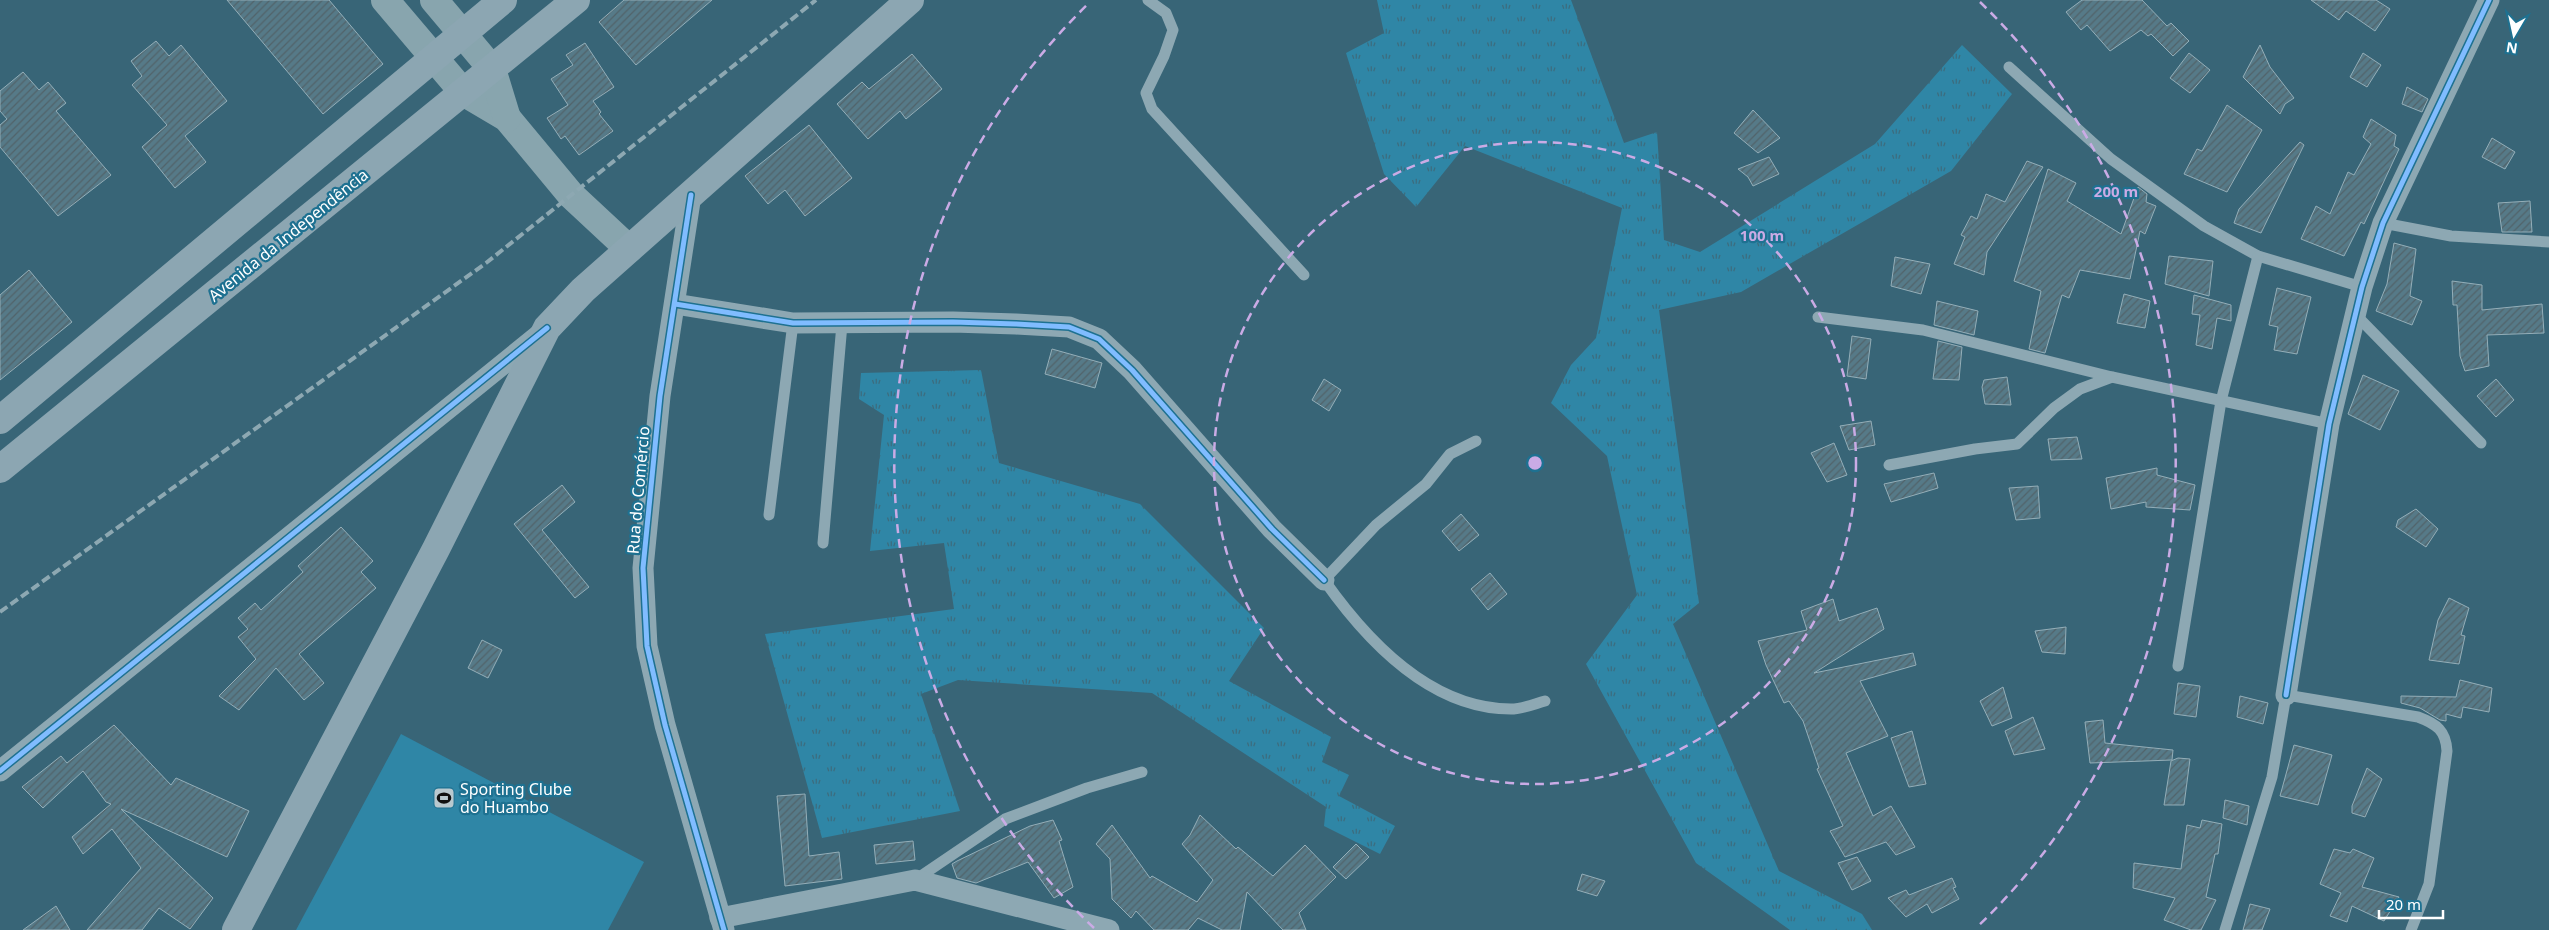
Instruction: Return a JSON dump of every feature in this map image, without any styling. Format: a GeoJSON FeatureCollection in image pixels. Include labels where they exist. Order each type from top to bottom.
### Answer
{"type":"FeatureCollection","features":[{"type":"Feature","properties":{"kind":"main road"},"geometry":{"type":"LineString","coordinates":[[0,420],[432,57],[503,0]]}},
{"type":"Feature","properties":{"kind":"main road","name":"Avenida da Independência"},"geometry":{"type":"LineString","coordinates":[[0,469],[576,0]]}},
{"type":"Feature","properties":{"kind":"main road"},"geometry":{"type":"LineString","coordinates":[[236,930],[436,549],[547,328],[583,290],[910,0]]}},
{"type":"Feature","properties":{"kind":"street"},"geometry":{"type":"LineString","coordinates":[[385,0],[463,92],[507,118],[571,195],[629,249]]}},
{"type":"Feature","properties":{"kind":"street"},"geometry":{"type":"LineString","coordinates":[[434,0],[492,69],[507,118]]}},
{"type":"Feature","properties":{"kind":"street"},"geometry":{"type":"LineString","coordinates":[[2286,695],[2329,424],[2362,287],[2383,224],[2490,0]]}},
{"type":"Feature","properties":{"kind":"street","name":"Rua do Comércio"},"geometry":{"type":"LineString","coordinates":[[691,195],[660,396],[643,568],[647,646],[665,725],[722,924]]}},
{"type":"Feature","properties":{"kind":"street"},"geometry":{"type":"LineString","coordinates":[[675,304],[793,323],[953,322],[1069,327],[1099,339],[1132,370],[1272,529],[1324,580]]}},
{"type":"Feature","properties":{"kind":"street"},"geometry":{"type":"LineString","coordinates":[[0,771],[547,328]]}},
{"type":"Feature","properties":{"kind":"street"},"geometry":{"type":"LineString","coordinates":[[722,924],[915,880],[1109,930]]}},
{"type":"Feature","properties":{"kind":"lane"},"geometry":{"type":"LineString","coordinates":[[1148,0],[1166,13],[1173,30],[1164,56],[1146,93],[1152,109],[1304,275]]}},
{"type":"Feature","properties":{"kind":"lane"},"geometry":{"type":"LineString","coordinates":[[2009,67],[2110,159],[2204,226],[2258,256],[2362,287]]}},
{"type":"Feature","properties":{"kind":"lane"},"geometry":{"type":"LineString","coordinates":[[2383,224],[2452,236],[2549,242]]}},
{"type":"Feature","properties":{"kind":"lane"},"geometry":{"type":"LineString","coordinates":[[2178,666],[2221,401],[2258,256]]}},
{"type":"Feature","properties":{"kind":"lane"},"geometry":{"type":"LineString","coordinates":[[2355,314],[2481,442]]}},
{"type":"Feature","properties":{"kind":"lane"},"geometry":{"type":"LineString","coordinates":[[1818,317],[1923,330],[2112,376],[2329,424]]}},
{"type":"Feature","properties":{"kind":"lane"},"geometry":{"type":"LineString","coordinates":[[769,515],[793,323]]}},
{"type":"Feature","properties":{"kind":"lane"},"geometry":{"type":"LineString","coordinates":[[823,543],[842,324]]}},
{"type":"Feature","properties":{"kind":"lane"},"geometry":{"type":"LineString","coordinates":[[1889,465],[1975,449],[2017,444],[2054,408],[2080,389],[2112,376]]}},
{"type":"Feature","properties":{"kind":"lane"},"geometry":{"type":"LineString","coordinates":[[1476,441],[1450,454],[1426,484],[1376,525],[1324,580],[1346,610],[1386,655],[1444,693],[1475,705],[1513,709],[1545,701]]}},
{"type":"Feature","properties":{"kind":"lane"},"geometry":{"type":"LineString","coordinates":[[2225,930],[2272,777],[2286,695],[2418,717],[2432,722],[2442,730],[2446,740],[2447,751],[2435,849],[2429,884],[2411,930]]}},
{"type":"Feature","properties":{"kind":"lane"},"geometry":{"type":"LineString","coordinates":[[915,880],[1005,819],[1087,788],[1142,772]]}},
{"type":"Feature","properties":{"kind":"green space"},"geometry":{"type":"Polygon","coordinates":[[[1377,0],[1571,0],[1624,143],[1657,132],[1664,240],[1700,252],[1875,144],[1962,45],[2012,94],[1951,171],[1741,292],[1659,310],[1699,603],[1673,624],[1779,871],[1862,914],[1872,930],[1790,930],[1696,863],[1586,664],[1637,595],[1607,456],[1551,403],[1571,365],[1596,338],[1622,208],[1465,146],[1416,207],[1384,174],[1346,53],[1384,33],[1377,0]]]}},
{"type":"Feature","properties":{"kind":"green space"},"geometry":{"type":"Polygon","coordinates":[[[981,370],[999,463],[1140,504],[1264,628],[1229,681],[1331,737],[1322,762],[1349,775],[1339,796],[1395,826],[1380,854],[1324,826],[1326,807],[1152,693],[958,680],[921,694],[960,811],[822,838],[765,634],[954,609],[944,543],[870,551],[884,415],[859,399],[861,373],[981,370]]]}},
{"type":"Feature","properties":{"kind":"green space","name":"Sporting Clube do Huambo"},"geometry":{"type":"Polygon","coordinates":[[[401,734],[644,862],[608,930],[296,930],[401,734]]]}},
{"type":"Feature","properties":{"kind":"building"},"geometry":{"type":"Polygon","coordinates":[[[227,0],[329,0],[383,64],[323,114],[227,0]]]}},
{"type":"Feature","properties":{"kind":"building"},"geometry":{"type":"Polygon","coordinates":[[[624,0],[712,0],[636,65],[599,22],[624,0]]]}},
{"type":"Feature","properties":{"kind":"building"},"geometry":{"type":"Polygon","coordinates":[[[2082,0],[2142,0],[2167,26],[2171,23],[2189,41],[2173,56],[2151,34],[2148,36],[2141,30],[2110,51],[2087,25],[2081,30],[2066,12],[2082,0]]]}},
{"type":"Feature","properties":{"kind":"building"},"geometry":{"type":"Polygon","coordinates":[[[2311,0],[2376,0],[2390,9],[2375,31],[2346,11],[2339,20],[2311,0]]]}},
{"type":"Feature","properties":{"kind":"building"},"geometry":{"type":"Polygon","coordinates":[[[156,41],[169,56],[181,45],[227,101],[185,136],[206,162],[175,188],[142,147],[167,125],[132,85],[142,76],[131,61],[156,41]]]}},
{"type":"Feature","properties":{"kind":"building"},"geometry":{"type":"Polygon","coordinates":[[[585,43],[614,87],[593,101],[601,112],[599,114],[613,131],[579,155],[565,136],[561,139],[547,118],[568,105],[551,79],[573,65],[566,55],[585,43]]]}},
{"type":"Feature","properties":{"kind":"building"},"geometry":{"type":"Polygon","coordinates":[[[2260,45],[2270,67],[2294,98],[2285,104],[2280,114],[2243,77],[2260,45]]]}},
{"type":"Feature","properties":{"kind":"building"},"geometry":{"type":"Polygon","coordinates":[[[2189,53],[2210,70],[2190,93],[2170,78],[2189,53]]]}},
{"type":"Feature","properties":{"kind":"building"},"geometry":{"type":"Polygon","coordinates":[[[2363,53],[2381,65],[2367,87],[2350,77],[2363,53]]]}},
{"type":"Feature","properties":{"kind":"building"},"geometry":{"type":"Polygon","coordinates":[[[912,54],[942,89],[906,119],[900,111],[868,139],[837,104],[862,82],[869,89],[912,54]]]}},
{"type":"Feature","properties":{"kind":"building"},"geometry":{"type":"Polygon","coordinates":[[[23,72],[39,90],[48,82],[66,103],[56,111],[111,175],[58,216],[0,147],[0,125],[7,119],[0,111],[0,91],[23,72]]]}},
{"type":"Feature","properties":{"kind":"building"},"geometry":{"type":"Polygon","coordinates":[[[2407,87],[2428,99],[2422,112],[2402,104],[2407,87]]]}},
{"type":"Feature","properties":{"kind":"building"},"geometry":{"type":"Polygon","coordinates":[[[2227,105],[2262,130],[2227,192],[2184,174],[2197,149],[2202,151],[2227,105]]]}},
{"type":"Feature","properties":{"kind":"building"},"geometry":{"type":"Polygon","coordinates":[[[1753,110],[1780,138],[1758,153],[1734,133],[1753,110]]]}},
{"type":"Feature","properties":{"kind":"building"},"geometry":{"type":"Polygon","coordinates":[[[2371,119],[2396,135],[2394,146],[2399,149],[2364,224],[2361,222],[2344,256],[2301,239],[2316,206],[2330,214],[2348,172],[2354,175],[2371,144],[2363,137],[2371,119]]]}},
{"type":"Feature","properties":{"kind":"building"},"geometry":{"type":"Polygon","coordinates":[[[809,125],[852,178],[805,216],[785,190],[768,204],[745,176],[809,125]]]}},
{"type":"Feature","properties":{"kind":"building"},"geometry":{"type":"Polygon","coordinates":[[[2492,138],[2515,152],[2505,169],[2482,157],[2492,138]]]}},
{"type":"Feature","properties":{"kind":"building"},"geometry":{"type":"Polygon","coordinates":[[[2300,142],[2304,145],[2261,233],[2234,223],[2239,209],[2300,142]]]}},
{"type":"Feature","properties":{"kind":"building"},"geometry":{"type":"Polygon","coordinates":[[[1769,157],[1779,174],[1753,186],[1748,177],[1738,169],[1769,157]]]}},
{"type":"Feature","properties":{"kind":"building"},"geometry":{"type":"Polygon","coordinates":[[[2027,161],[2043,167],[1987,252],[1984,275],[1954,264],[1965,237],[1961,235],[1971,216],[1977,219],[1986,194],[2005,202],[2027,161]]]}},
{"type":"Feature","properties":{"kind":"building"},"geometry":{"type":"Polygon","coordinates":[[[2048,169],[2076,183],[2067,201],[2121,234],[2138,187],[2147,194],[2146,202],[2156,206],[2145,234],[2140,231],[2130,279],[2080,270],[2069,298],[2062,295],[2045,353],[2029,349],[2041,291],[2014,281],[2048,169]]]}},
{"type":"Feature","properties":{"kind":"building"},"geometry":{"type":"Polygon","coordinates":[[[2530,201],[2532,232],[2502,232],[2498,203],[2530,201]]]}},
{"type":"Feature","properties":{"kind":"building"},"geometry":{"type":"Polygon","coordinates":[[[2394,243],[2416,249],[2410,296],[2422,301],[2412,325],[2376,311],[2387,284],[2394,243]]]}},
{"type":"Feature","properties":{"kind":"building"},"geometry":{"type":"Polygon","coordinates":[[[2169,256],[2213,261],[2209,296],[2165,284],[2169,256]]]}},
{"type":"Feature","properties":{"kind":"building"},"geometry":{"type":"Polygon","coordinates":[[[1895,257],[1930,264],[1921,294],[1891,286],[1895,257]]]}},
{"type":"Feature","properties":{"kind":"building"},"geometry":{"type":"Polygon","coordinates":[[[29,270],[72,322],[0,380],[0,295],[29,270]]]}},
{"type":"Feature","properties":{"kind":"building"},"geometry":{"type":"Polygon","coordinates":[[[2452,281],[2482,285],[2482,310],[2542,304],[2544,333],[2487,335],[2489,366],[2465,371],[2460,356],[2457,305],[2453,305],[2452,281]]]}},
{"type":"Feature","properties":{"kind":"building"},"geometry":{"type":"Polygon","coordinates":[[[2277,288],[2311,297],[2297,354],[2274,350],[2278,327],[2269,325],[2277,288]]]}},
{"type":"Feature","properties":{"kind":"building"},"geometry":{"type":"Polygon","coordinates":[[[2124,294],[2150,301],[2145,328],[2117,323],[2124,294]]]}},
{"type":"Feature","properties":{"kind":"building"},"geometry":{"type":"Polygon","coordinates":[[[2194,295],[2231,305],[2231,321],[2217,318],[2212,349],[2196,345],[2200,315],[2192,314],[2194,295]]]}},
{"type":"Feature","properties":{"kind":"building"},"geometry":{"type":"Polygon","coordinates":[[[1937,301],[1978,311],[1974,335],[1934,325],[1937,301]]]}},
{"type":"Feature","properties":{"kind":"building"},"geometry":{"type":"Polygon","coordinates":[[[1852,336],[1871,339],[1866,379],[1847,376],[1852,336]]]}},
{"type":"Feature","properties":{"kind":"building"},"geometry":{"type":"Polygon","coordinates":[[[1938,341],[1962,347],[1959,380],[1933,379],[1938,341]]]}},
{"type":"Feature","properties":{"kind":"building"},"geometry":{"type":"Polygon","coordinates":[[[1052,349],[1102,363],[1095,388],[1045,374],[1052,349]]]}},
{"type":"Feature","properties":{"kind":"building"},"geometry":{"type":"Polygon","coordinates":[[[2363,375],[2399,391],[2380,430],[2348,414],[2363,375]]]}},
{"type":"Feature","properties":{"kind":"building"},"geometry":{"type":"Polygon","coordinates":[[[2007,377],[2011,405],[1985,404],[1982,387],[1984,380],[2007,377]]]}},
{"type":"Feature","properties":{"kind":"building"},"geometry":{"type":"Polygon","coordinates":[[[1324,379],[1341,390],[1329,411],[1312,400],[1324,379]]]}},
{"type":"Feature","properties":{"kind":"building"},"geometry":{"type":"Polygon","coordinates":[[[2496,379],[2514,400],[2496,417],[2477,396],[2496,379]]]}},
{"type":"Feature","properties":{"kind":"building"},"geometry":{"type":"Polygon","coordinates":[[[1871,421],[1875,445],[1849,450],[1840,426],[1871,421]]]}},
{"type":"Feature","properties":{"kind":"building"},"geometry":{"type":"Polygon","coordinates":[[[2077,437],[2082,459],[2051,460],[2048,439],[2077,437]]]}},
{"type":"Feature","properties":{"kind":"building"},"geometry":{"type":"Polygon","coordinates":[[[1834,443],[1847,475],[1827,482],[1811,453],[1834,443]]]}},
{"type":"Feature","properties":{"kind":"building"},"geometry":{"type":"Polygon","coordinates":[[[2157,468],[2157,475],[2195,485],[2190,510],[2146,507],[2146,502],[2111,509],[2106,478],[2157,468]]]}},
{"type":"Feature","properties":{"kind":"building"},"geometry":{"type":"Polygon","coordinates":[[[1934,473],[1938,488],[1891,502],[1884,484],[1934,473]]]}},
{"type":"Feature","properties":{"kind":"building"},"geometry":{"type":"Polygon","coordinates":[[[562,485],[575,502],[542,530],[589,587],[575,598],[514,524],[562,485]]]}},
{"type":"Feature","properties":{"kind":"building"},"geometry":{"type":"Polygon","coordinates":[[[2038,486],[2040,518],[2016,520],[2009,488],[2038,486]]]}},
{"type":"Feature","properties":{"kind":"building"},"geometry":{"type":"Polygon","coordinates":[[[2416,509],[2438,529],[2426,547],[2396,527],[2398,520],[2416,509]]]}},
{"type":"Feature","properties":{"kind":"building"},"geometry":{"type":"Polygon","coordinates":[[[1461,514],[1479,535],[1459,551],[1442,531],[1461,514]]]}},
{"type":"Feature","properties":{"kind":"building"},"geometry":{"type":"Polygon","coordinates":[[[341,527],[373,561],[361,572],[376,588],[299,654],[324,683],[304,700],[276,668],[239,710],[219,696],[256,659],[238,637],[248,629],[238,618],[255,603],[261,610],[303,572],[298,566],[341,527]]]}},
{"type":"Feature","properties":{"kind":"building"},"geometry":{"type":"Polygon","coordinates":[[[1490,573],[1507,594],[1488,610],[1471,589],[1490,573]]]}},
{"type":"Feature","properties":{"kind":"building"},"geometry":{"type":"Polygon","coordinates":[[[2449,598],[2469,608],[2461,635],[2465,636],[2459,664],[2429,660],[2438,620],[2449,598]]]}},
{"type":"Feature","properties":{"kind":"building"},"geometry":{"type":"Polygon","coordinates":[[[1833,599],[1839,621],[1877,608],[1884,629],[1814,673],[1913,653],[1916,665],[1860,681],[1888,736],[1846,753],[1873,816],[1891,806],[1915,847],[1896,855],[1886,842],[1845,857],[1830,831],[1843,826],[1817,769],[1819,768],[1803,721],[1789,701],[1784,703],[1766,665],[1758,641],[1807,630],[1801,611],[1833,599]]]}},
{"type":"Feature","properties":{"kind":"building"},"geometry":{"type":"Polygon","coordinates":[[[2066,627],[2065,654],[2042,652],[2035,631],[2066,627]]]}},
{"type":"Feature","properties":{"kind":"building"},"geometry":{"type":"Polygon","coordinates":[[[482,640],[502,650],[488,678],[468,668],[482,640]]]}},
{"type":"Feature","properties":{"kind":"building"},"geometry":{"type":"Polygon","coordinates":[[[2460,680],[2492,688],[2489,712],[2463,707],[2461,718],[2446,714],[2446,721],[2440,720],[2420,708],[2401,703],[2401,696],[2456,697],[2460,680]]]}},
{"type":"Feature","properties":{"kind":"building"},"geometry":{"type":"Polygon","coordinates":[[[2178,683],[2200,686],[2196,717],[2174,714],[2178,683]]]}},
{"type":"Feature","properties":{"kind":"building"},"geometry":{"type":"Polygon","coordinates":[[[2003,687],[2012,718],[1992,726],[1980,701],[2003,687]]]}},
{"type":"Feature","properties":{"kind":"building"},"geometry":{"type":"Polygon","coordinates":[[[2240,696],[2268,703],[2263,724],[2237,717],[2240,696]]]}},
{"type":"Feature","properties":{"kind":"building"},"geometry":{"type":"Polygon","coordinates":[[[2033,717],[2045,749],[2014,755],[2005,731],[2033,717]]]}},
{"type":"Feature","properties":{"kind":"building"},"geometry":{"type":"Polygon","coordinates":[[[2103,720],[2105,743],[2173,750],[2172,760],[2090,763],[2085,722],[2103,720]]]}},
{"type":"Feature","properties":{"kind":"building"},"geometry":{"type":"Polygon","coordinates":[[[114,725],[171,785],[176,778],[249,811],[227,857],[121,809],[213,898],[190,929],[159,908],[142,930],[87,930],[141,868],[112,829],[83,854],[72,837],[111,804],[106,802],[83,771],[43,808],[22,787],[61,756],[67,763],[114,725]]]}},
{"type":"Feature","properties":{"kind":"building"},"geometry":{"type":"Polygon","coordinates":[[[1912,731],[1926,784],[1909,787],[1891,738],[1912,731]]]}},
{"type":"Feature","properties":{"kind":"building"},"geometry":{"type":"Polygon","coordinates":[[[2294,745],[2332,755],[2318,805],[2280,796],[2294,745]]]}},
{"type":"Feature","properties":{"kind":"building"},"geometry":{"type":"Polygon","coordinates":[[[2178,758],[2190,759],[2184,805],[2164,805],[2171,761],[2178,758]]]}},
{"type":"Feature","properties":{"kind":"building"},"geometry":{"type":"Polygon","coordinates":[[[2367,768],[2382,779],[2365,817],[2352,813],[2352,806],[2367,768]]]}},
{"type":"Feature","properties":{"kind":"building"},"geometry":{"type":"Polygon","coordinates":[[[805,794],[809,856],[839,852],[842,879],[785,886],[777,796],[805,794]]]}},
{"type":"Feature","properties":{"kind":"building"},"geometry":{"type":"Polygon","coordinates":[[[2225,800],[2249,806],[2247,825],[2223,818],[2225,800]]]}},
{"type":"Feature","properties":{"kind":"building"},"geometry":{"type":"Polygon","coordinates":[[[1200,815],[1236,849],[1238,847],[1273,876],[1305,845],[1336,877],[1299,913],[1306,930],[1283,930],[1247,892],[1240,930],[1222,930],[1198,918],[1188,930],[1154,930],[1136,911],[1131,918],[1112,899],[1110,859],[1096,844],[1112,825],[1150,878],[1152,876],[1197,902],[1213,880],[1182,844],[1190,835],[1200,815]]]}},
{"type":"Feature","properties":{"kind":"building"},"geometry":{"type":"Polygon","coordinates":[[[1053,820],[1062,840],[1059,841],[1073,887],[1054,898],[1028,862],[976,883],[957,878],[952,864],[1030,826],[1053,820]]]}},
{"type":"Feature","properties":{"kind":"building"},"geometry":{"type":"Polygon","coordinates":[[[2202,820],[2222,824],[2218,854],[2215,854],[2206,897],[2216,900],[2201,930],[2191,930],[2164,920],[2175,898],[2133,888],[2134,863],[2181,869],[2187,825],[2200,828],[2202,820]]]}},
{"type":"Feature","properties":{"kind":"building"},"geometry":{"type":"Polygon","coordinates":[[[913,841],[915,860],[876,864],[874,845],[913,841]]]}},
{"type":"Feature","properties":{"kind":"building"},"geometry":{"type":"Polygon","coordinates":[[[1356,844],[1369,857],[1346,879],[1333,867],[1356,844]]]}},
{"type":"Feature","properties":{"kind":"building"},"geometry":{"type":"Polygon","coordinates":[[[2334,849],[2350,853],[2353,849],[2374,858],[2362,887],[2399,897],[2384,921],[2352,906],[2347,922],[2330,916],[2341,893],[2320,884],[2334,849]]]}},
{"type":"Feature","properties":{"kind":"building"},"geometry":{"type":"Polygon","coordinates":[[[1857,857],[1871,881],[1852,890],[1838,863],[1857,857]]]}},
{"type":"Feature","properties":{"kind":"building"},"geometry":{"type":"Polygon","coordinates":[[[1582,874],[1605,881],[1597,896],[1577,890],[1582,874]]]}},
{"type":"Feature","properties":{"kind":"building"},"geometry":{"type":"Polygon","coordinates":[[[1952,878],[1956,887],[1953,888],[1959,899],[1932,913],[1927,904],[1906,917],[1888,898],[1906,890],[1909,895],[1952,878]]]}},
{"type":"Feature","properties":{"kind":"building"},"geometry":{"type":"Polygon","coordinates":[[[2250,904],[2270,909],[2262,930],[2243,930],[2250,904]]]}},
{"type":"Feature","properties":{"kind":"building"},"geometry":{"type":"Polygon","coordinates":[[[56,906],[70,930],[23,930],[56,906]]]}},
{"type":"Feature","properties":{"kind":"railway"},"geometry":{"type":"LineString","coordinates":[[0,612],[486,263],[816,0]]}},
{"type":"Feature","properties":{"kind":"cycle path"},"geometry":{"type":"LineString","coordinates":[[2286,695],[2329,424],[2362,287],[2383,223],[2489,0]]}},
{"type":"Feature","properties":{"kind":"cycle path"},"geometry":{"type":"LineString","coordinates":[[691,195],[660,396],[643,568],[647,646],[665,725],[724,930]]}},
{"type":"Feature","properties":{"kind":"cycle path"},"geometry":{"type":"LineString","coordinates":[[675,304],[793,323],[953,322],[1069,327],[1099,339],[1132,370],[1272,529],[1324,580]]}},
{"type":"Feature","properties":{"kind":"cycle path"},"geometry":{"type":"LineString","coordinates":[[0,771],[547,328]]}},
{"type":"Feature","properties":{"kind":"place","name":"Sporting Clube do Huambo"},"geometry":{"type":"Point","coordinates":[444,798]}}]}
